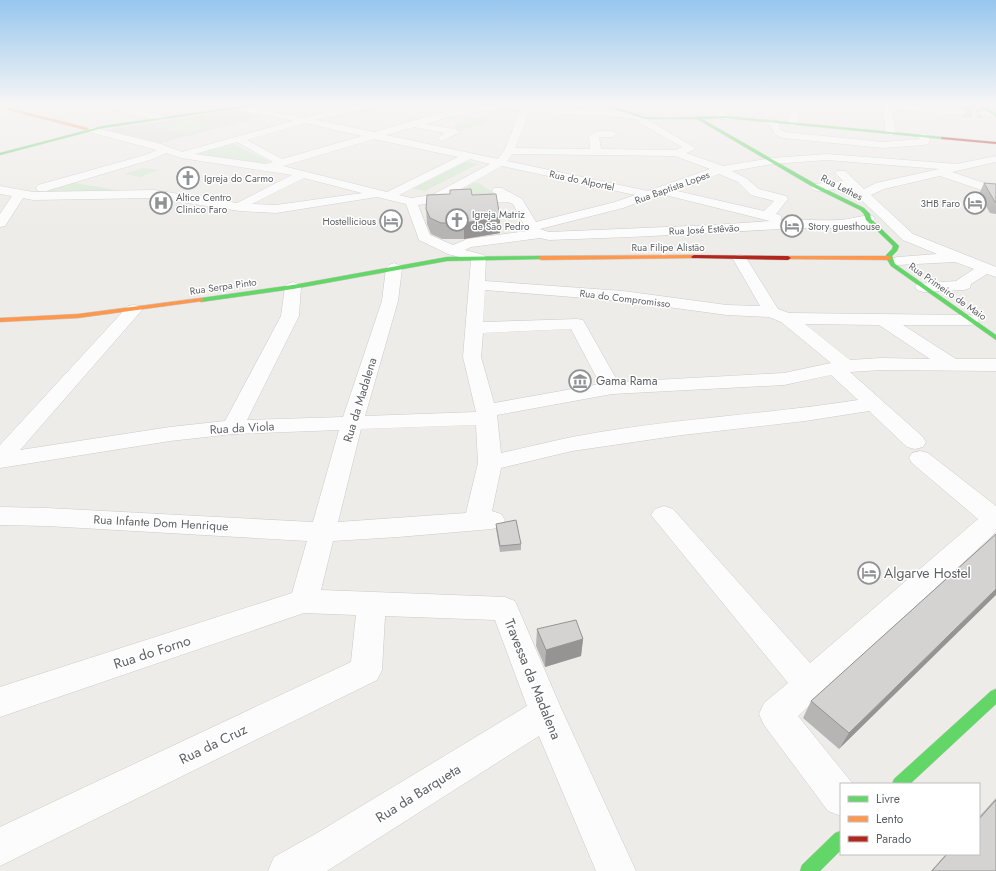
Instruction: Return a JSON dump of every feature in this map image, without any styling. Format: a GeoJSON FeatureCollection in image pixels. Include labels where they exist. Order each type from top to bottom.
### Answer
{"type":"FeatureCollection","features":[{"type":"Feature","properties":{"kind":"street"},"geometry":{"type":"LineString","coordinates":[[0,154],[32,146]]}},
{"type":"Feature","properties":{"kind":"street"},"geometry":{"type":"LineString","coordinates":[[152,146],[181,155],[284,169],[411,202],[433,199],[509,198]]}},
{"type":"Feature","properties":{"kind":"street"},"geometry":{"type":"LineString","coordinates":[[149,157],[181,155],[214,146]]}},
{"type":"Feature","properties":{"kind":"street"},"geometry":{"type":"LineString","coordinates":[[251,146],[277,159],[280,164]]}},
{"type":"Feature","properties":{"kind":"street"},"geometry":{"type":"LineString","coordinates":[[263,167],[280,164],[340,146]]}},
{"type":"Feature","properties":{"kind":"street","name":"Rua do Alportel"},"geometry":{"type":"LineString","coordinates":[[422,146],[500,163],[657,193],[801,224]]}},
{"type":"Feature","properties":{"kind":"street"},"geometry":{"type":"LineString","coordinates":[[433,199],[500,163],[510,146]]}},
{"type":"Feature","properties":{"kind":"street"},"geometry":{"type":"LineString","coordinates":[[595,146],[596,153]]}},
{"type":"Feature","properties":{"kind":"street"},"geometry":{"type":"LineString","coordinates":[[676,153],[690,148],[686,146]]}},
{"type":"Feature","properties":{"kind":"street","name":"Rua Lethes"},"geometry":{"type":"LineString","coordinates":[[745,146],[817,187],[862,209],[867,214],[868,218],[896,246],[895,250],[889,255],[893,260]]}},
{"type":"Feature","properties":{"kind":"street"},"geometry":{"type":"LineString","coordinates":[[812,146],[826,157],[908,237],[989,268]]}},
{"type":"Feature","properties":{"kind":"street"},"geometry":{"type":"LineString","coordinates":[[885,146],[960,166]]}},
{"type":"Feature","properties":{"kind":"street"},"geometry":{"type":"LineString","coordinates":[[0,198],[20,194],[149,157],[164,149]]}},
{"type":"Feature","properties":{"kind":"street"},"geometry":{"type":"LineString","coordinates":[[508,151],[676,153],[742,180],[756,192],[782,199],[767,216]]}},
{"type":"Feature","properties":{"kind":"street"},"geometry":{"type":"LineString","coordinates":[[653,152],[720,171]]}},
{"type":"Feature","properties":{"kind":"street"},"geometry":{"type":"LineString","coordinates":[[73,179],[154,194],[240,207],[276,209],[384,195],[468,156]]}},
{"type":"Feature","properties":{"kind":"street","name":"Rua Baptista Lopes"},"geometry":{"type":"LineString","coordinates":[[536,231],[619,206],[720,171],[772,161],[826,157],[960,166]]}},
{"type":"Feature","properties":{"kind":"street"},"geometry":{"type":"LineString","coordinates":[[863,194],[880,186],[960,166],[996,159]]}},
{"type":"Feature","properties":{"kind":"street"},"geometry":{"type":"LineString","coordinates":[[940,172],[996,191]]}},
{"type":"Feature","properties":{"kind":"street"},"geometry":{"type":"LineString","coordinates":[[240,207],[242,204],[302,174]]}},
{"type":"Feature","properties":{"kind":"street"},"geometry":{"type":"LineString","coordinates":[[450,255],[466,243],[536,231],[518,202],[473,178]]}},
{"type":"Feature","properties":{"kind":"street"},"geometry":{"type":"LineString","coordinates":[[817,187],[851,183]]}},
{"type":"Feature","properties":{"kind":"street"},"geometry":{"type":"LineString","coordinates":[[0,190],[33,196],[154,194]]}},
{"type":"Feature","properties":{"kind":"street"},"geometry":{"type":"LineString","coordinates":[[0,223],[20,194]]}},
{"type":"Feature","properties":{"kind":"street"},"geometry":{"type":"LineString","coordinates":[[411,202],[424,237],[450,255],[480,258],[472,357],[486,414],[490,463],[572,444],[682,428],[805,415],[874,404]]}},
{"type":"Feature","properties":{"kind":"street","name":"Rua José Estêvão"},"geometry":{"type":"LineString","coordinates":[[536,231],[549,236],[846,223],[860,222],[868,218]]}},
{"type":"Feature","properties":{"kind":"street","name":"Rua Serpa Pinto"},"geometry":{"type":"LineString","coordinates":[[0,320],[78,316],[134,310],[293,287],[394,268],[450,255]]}},
{"type":"Feature","properties":{"kind":"street"},"geometry":{"type":"LineString","coordinates":[[893,260],[957,257]]}},
{"type":"Feature","properties":{"kind":"street","name":"Rua Filipe Alistão"},"geometry":{"type":"LineString","coordinates":[[480,258],[893,260]]}},
{"type":"Feature","properties":{"kind":"street"},"geometry":{"type":"LineString","coordinates":[[740,259],[780,315],[841,367],[918,450],[977,506],[995,518],[776,714],[840,797]]}},
{"type":"Feature","properties":{"kind":"street","name":"Rua Primeiro de Maio"},"geometry":{"type":"LineString","coordinates":[[893,260],[893,265],[996,338]]}},
{"type":"Feature","properties":{"kind":"street","name":"Rua da Madalena"},"geometry":{"type":"LineString","coordinates":[[304,601],[352,423],[390,301],[394,268]]}},
{"type":"Feature","properties":{"kind":"street"},"geometry":{"type":"LineString","coordinates":[[923,287],[964,285],[963,282],[989,268]]}},
{"type":"Feature","properties":{"kind":"street","name":"Rua do Compromisso"},"geometry":{"type":"LineString","coordinates":[[478,285],[623,296],[674,304],[780,315],[882,320],[970,320]]}},
{"type":"Feature","properties":{"kind":"street"},"geometry":{"type":"LineString","coordinates":[[234,427],[290,316],[293,287]]}},
{"type":"Feature","properties":{"kind":"street"},"geometry":{"type":"LineString","coordinates":[[0,460],[134,310]]}},
{"type":"Feature","properties":{"kind":"street"},"geometry":{"type":"LineString","coordinates":[[882,320],[952,364]]}},
{"type":"Feature","properties":{"kind":"street"},"geometry":{"type":"LineString","coordinates":[[474,328],[577,324],[612,388]]}},
{"type":"Feature","properties":{"kind":"street","name":"Rua da Viola"},"geometry":{"type":"LineString","coordinates":[[0,460],[170,434],[234,427],[352,423],[486,414],[612,388],[784,379],[841,367],[881,364],[996,365]]}},
{"type":"Feature","properties":{"kind":"street","name":"Rua Infante Dom Henrique"},"geometry":{"type":"LineString","coordinates":[[0,516],[47,517],[323,532],[485,521],[490,463]]}},
{"type":"Feature","properties":{"kind":"street"},"geometry":{"type":"LineString","coordinates":[[664,515],[809,685]]}},
{"type":"Feature","properties":{"kind":"street"},"geometry":{"type":"LineString","coordinates":[[304,601],[372,604]]}},
{"type":"Feature","properties":{"kind":"street","name":"Rua do Forno"},"geometry":{"type":"LineString","coordinates":[[0,702],[304,601]]}},
{"type":"Feature","properties":{"kind":"street","name":"Travessa da Madalena"},"geometry":{"type":"LineString","coordinates":[[372,604],[505,609],[546,713],[616,871]]}},
{"type":"Feature","properties":{"kind":"street","name":"Rua da Cruz"},"geometry":{"type":"LineString","coordinates":[[0,847],[366,670],[372,604]]}},
{"type":"Feature","properties":{"kind":"street"},"geometry":{"type":"LineString","coordinates":[[900,783],[995,697]]}},
{"type":"Feature","properties":{"kind":"street","name":"Rua da Barqueta"},"geometry":{"type":"LineString","coordinates":[[288,871],[331,847],[546,713]]}},
{"type":"Feature","properties":{"kind":"street"},"geometry":{"type":"LineString","coordinates":[[808,871],[840,840]]}},
{"type":"Feature","properties":{"kind":"green space"},"geometry":{"type":"Polygon","coordinates":[[[222,146],[237,146],[269,161],[260,165],[193,154],[222,146]]]}},
{"type":"Feature","properties":{"kind":"green space"},"geometry":{"type":"Polygon","coordinates":[[[464,161],[478,164],[425,191],[411,188],[464,161]]]}},
{"type":"Feature","properties":{"kind":"green space"},"geometry":{"type":"Polygon","coordinates":[[[143,168],[159,170],[140,177],[124,174],[143,168]]]}},
{"type":"Feature","properties":{"kind":"green space"},"geometry":{"type":"Polygon","coordinates":[[[70,182],[127,192],[34,192],[70,182]]]}},
{"type":"Feature","properties":{"kind":"green space"},"geometry":{"type":"Polygon","coordinates":[[[473,183],[479,183],[497,195],[452,195],[473,183]]]}},
{"type":"Feature","properties":{"kind":"building"},"geometry":{"type":"Polygon","coordinates":[[[984,183],[996,184],[996,202],[995,202],[984,183]]]}},
{"type":"Feature","properties":{"kind":"building"},"geometry":{"type":"Polygon","coordinates":[[[471,189],[472,195],[496,194],[500,217],[464,223],[441,223],[430,218],[426,209],[427,195],[450,194],[450,190],[471,189]]]}},
{"type":"Feature","properties":{"kind":"building"},"geometry":{"type":"Polygon","coordinates":[[[516,520],[521,544],[500,546],[496,524],[516,520]]]}},
{"type":"Feature","properties":{"kind":"building"},"geometry":{"type":"Polygon","coordinates":[[[996,534],[996,589],[849,733],[811,701],[996,534]]]}},
{"type":"Feature","properties":{"kind":"building"},"geometry":{"type":"Polygon","coordinates":[[[576,620],[583,639],[546,650],[537,629],[576,620]]]}},
{"type":"Feature","properties":{"kind":"building"},"geometry":{"type":"Polygon","coordinates":[[[996,800],[996,871],[932,871],[946,855],[980,855],[980,818],[996,800]]]}},
{"type":"Feature","properties":{"kind":"traffic: fast"},"geometry":{"type":"LineString","coordinates":[[0,154],[32,146]]}},
{"type":"Feature","properties":{"kind":"traffic: fast"},"geometry":{"type":"LineString","coordinates":[[745,146],[815,186],[862,209],[867,214],[868,219],[896,246],[895,250],[889,255],[889,258]]}},
{"type":"Feature","properties":{"kind":"traffic: fast"},"geometry":{"type":"LineString","coordinates":[[201,300],[293,287],[447,259],[541,258]]}},
{"type":"Feature","properties":{"kind":"traffic: fast"},"geometry":{"type":"LineString","coordinates":[[889,258],[893,265],[996,338]]}},
{"type":"Feature","properties":{"kind":"traffic: fast"},"geometry":{"type":"LineString","coordinates":[[900,783],[996,695]]}},
{"type":"Feature","properties":{"kind":"traffic: fast"},"geometry":{"type":"LineString","coordinates":[[808,871],[840,840]]}},
{"type":"Feature","properties":{"kind":"traffic: slow"},"geometry":{"type":"LineString","coordinates":[[541,258],[694,257]]}},
{"type":"Feature","properties":{"kind":"traffic: slow"},"geometry":{"type":"LineString","coordinates":[[788,258],[889,258]]}},
{"type":"Feature","properties":{"kind":"traffic: slow"},"geometry":{"type":"LineString","coordinates":[[0,320],[78,316],[201,300]]}},
{"type":"Feature","properties":{"kind":"traffic: jam"},"geometry":{"type":"LineString","coordinates":[[694,257],[788,258]]}},
{"type":"Feature","properties":{"kind":"place","name":"Igreja do Carmo"},"geometry":{"type":"Point","coordinates":[188,178]}},
{"type":"Feature","properties":{"kind":"place","name":"Altice Centro Clinico Faro"},"geometry":{"type":"Point","coordinates":[161,203]}},
{"type":"Feature","properties":{"kind":"place","name":"3HB Faro"},"geometry":{"type":"Point","coordinates":[975,203]}},
{"type":"Feature","properties":{"kind":"place","name":"Igreja Matriz de São Pedro"},"geometry":{"type":"Point","coordinates":[457,220]}},
{"type":"Feature","properties":{"kind":"place","name":"Hostellicious"},"geometry":{"type":"Point","coordinates":[391,221]}},
{"type":"Feature","properties":{"kind":"place","name":"Story guesthouse"},"geometry":{"type":"Point","coordinates":[792,226]}},
{"type":"Feature","properties":{"kind":"place","name":"Gama Rama"},"geometry":{"type":"Point","coordinates":[580,381]}},
{"type":"Feature","properties":{"kind":"place","name":"Algarve Hostel"},"geometry":{"type":"Point","coordinates":[869,573]}}]}
